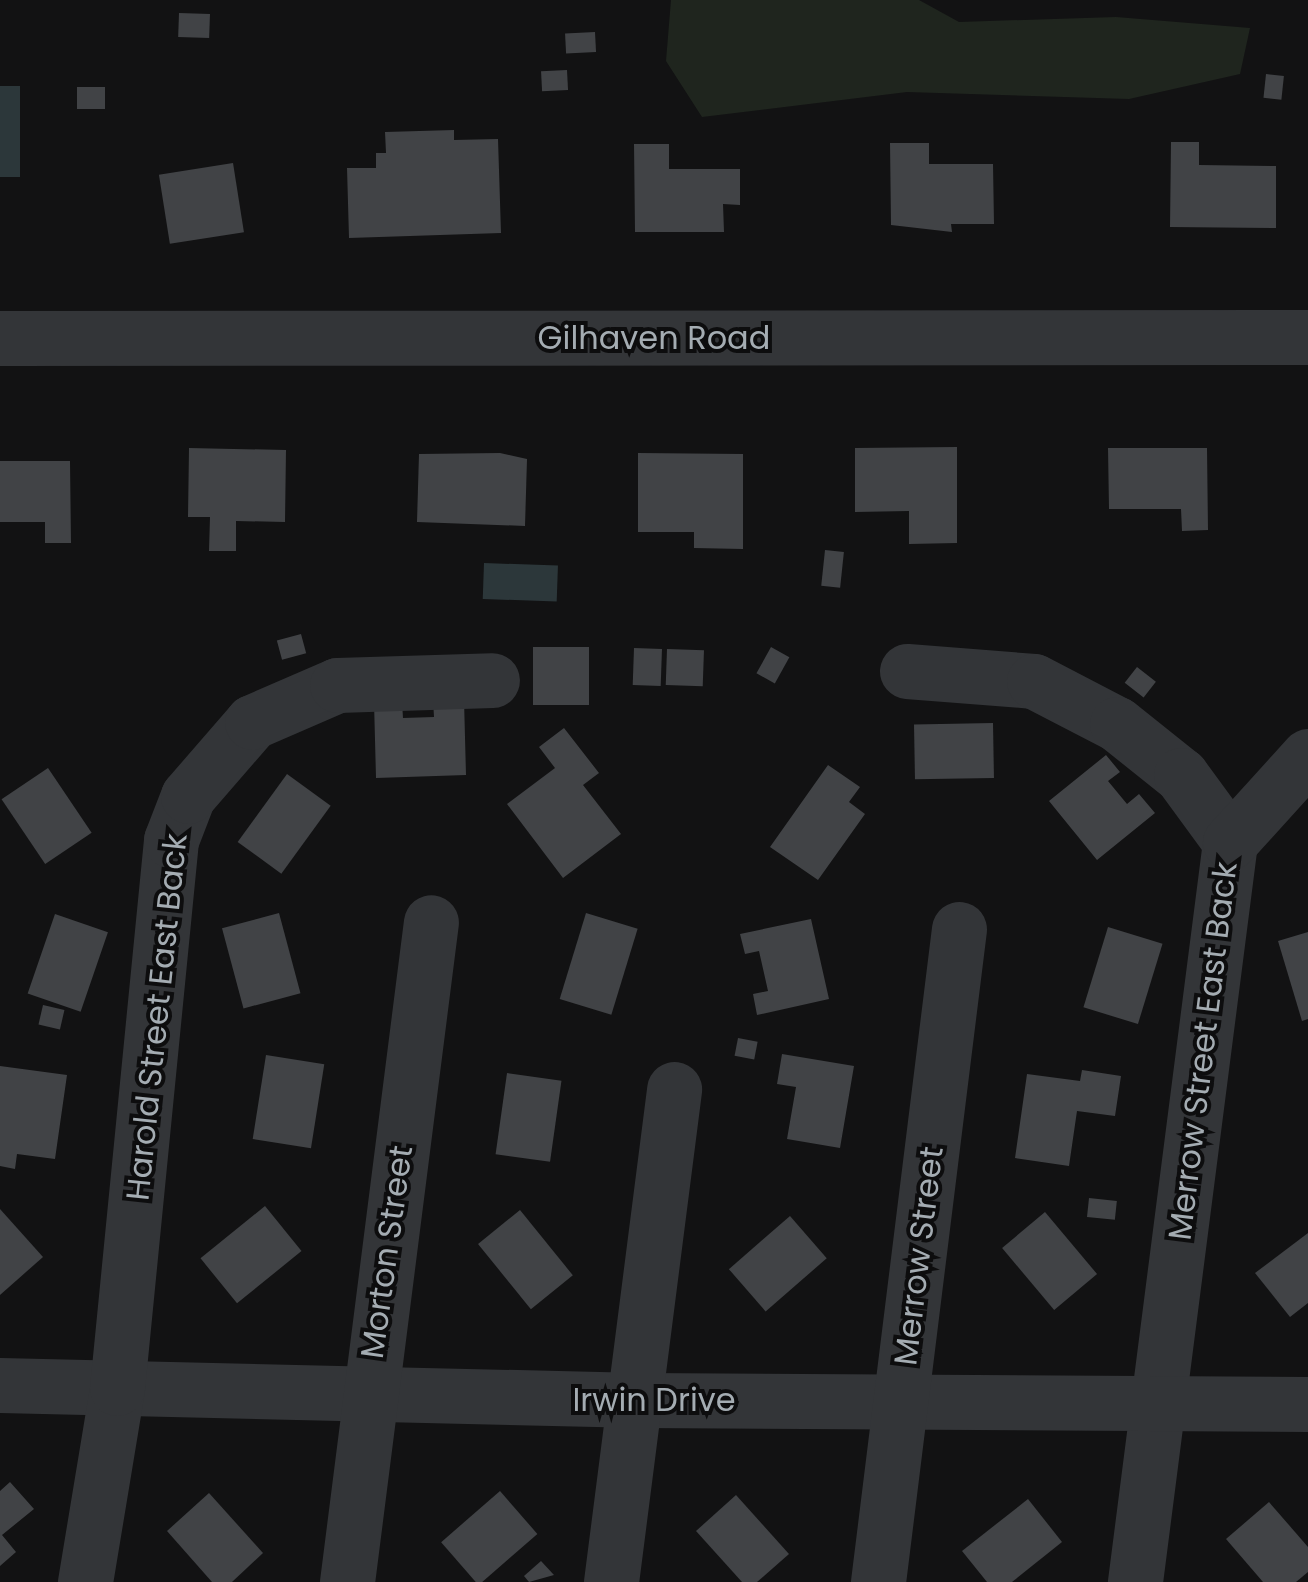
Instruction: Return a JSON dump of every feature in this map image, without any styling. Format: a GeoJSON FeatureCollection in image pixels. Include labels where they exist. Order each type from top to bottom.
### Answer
{"type":"FeatureCollection","features":[{"type":"Feature","properties":{"kind":"street","name":"Gilhaven Road"},"geometry":{"type":"LineString","coordinates":[[0,338],[1308,337]]}},
{"type":"Feature","properties":{"kind":"street","name":"Merrow Street East Back"},"geometry":{"type":"LineString","coordinates":[[907,670],[1034,681],[1117,724],[1181,775],[1230,842],[1135,1582]]}},
{"type":"Feature","properties":{"kind":"street","name":"Harold Street East Back"},"geometry":{"type":"LineString","coordinates":[[85,1582],[117,1388],[171,840],[188,796],[252,722],[337,685],[492,680]]}},
{"type":"Feature","properties":{"kind":"street"},"geometry":{"type":"LineString","coordinates":[[1230,842],[1308,756]]}},
{"type":"Feature","properties":{"kind":"street","name":"Morton Street"},"geometry":{"type":"LineString","coordinates":[[347,1582],[431,922]]}},
{"type":"Feature","properties":{"kind":"street","name":"Merrow Street"},"geometry":{"type":"LineString","coordinates":[[878,1582],[959,929]]}},
{"type":"Feature","properties":{"kind":"street"},"geometry":{"type":"LineString","coordinates":[[611,1582],[640,1400],[674,1088]]}},
{"type":"Feature","properties":{"kind":"street","name":"Irwin Drive"},"geometry":{"type":"LineString","coordinates":[[0,1385],[640,1400],[1308,1404]]}},
{"type":"Feature","properties":{"kind":"shaded area"},"geometry":{"type":"Polygon","coordinates":[[[671,0],[919,0],[959,22],[1116,17],[1250,28],[1240,74],[1129,99],[907,92],[702,117],[666,61],[671,0]]]}},
{"type":"Feature","properties":{"kind":"shaded area"},"geometry":{"type":"Polygon","coordinates":[[[0,86],[20,86],[20,177],[0,177],[0,86]]]}},
{"type":"Feature","properties":{"kind":"shaded area"},"geometry":{"type":"Polygon","coordinates":[[[484,563],[558,566],[557,602],[483,599],[484,563]]]}},
{"type":"Feature","properties":{"kind":"building"},"geometry":{"type":"Polygon","coordinates":[[[179,13],[210,14],[209,38],[178,37],[179,13]]]}},
{"type":"Feature","properties":{"kind":"building"},"geometry":{"type":"Polygon","coordinates":[[[595,32],[596,52],[566,54],[565,34],[595,32]]]}},
{"type":"Feature","properties":{"kind":"building"},"geometry":{"type":"Polygon","coordinates":[[[567,70],[568,90],[542,91],[541,71],[567,70]]]}},
{"type":"Feature","properties":{"kind":"building"},"geometry":{"type":"Polygon","coordinates":[[[1266,74],[1284,76],[1281,100],[1263,98],[1266,74]]]}},
{"type":"Feature","properties":{"kind":"building"},"geometry":{"type":"Polygon","coordinates":[[[77,87],[105,87],[105,109],[77,109],[77,87]]]}},
{"type":"Feature","properties":{"kind":"building"},"geometry":{"type":"Polygon","coordinates":[[[454,130],[454,140],[498,139],[501,233],[349,238],[347,168],[376,168],[376,153],[386,153],[385,132],[454,130]]]}},
{"type":"Feature","properties":{"kind":"building"},"geometry":{"type":"Polygon","coordinates":[[[1171,142],[1199,142],[1199,165],[1276,166],[1276,228],[1170,227],[1171,142]]]}},
{"type":"Feature","properties":{"kind":"building"},"geometry":{"type":"Polygon","coordinates":[[[890,143],[929,143],[929,164],[993,164],[994,224],[951,224],[952,232],[891,225],[890,143]]]}},
{"type":"Feature","properties":{"kind":"building"},"geometry":{"type":"Polygon","coordinates":[[[634,144],[669,144],[669,169],[740,169],[740,205],[723,204],[724,232],[635,232],[634,144]]]}},
{"type":"Feature","properties":{"kind":"building"},"geometry":{"type":"Polygon","coordinates":[[[233,163],[244,232],[170,244],[159,175],[233,163]]]}},
{"type":"Feature","properties":{"kind":"building"},"geometry":{"type":"Polygon","coordinates":[[[957,447],[957,543],[909,544],[909,511],[855,512],[855,448],[957,447]]]}},
{"type":"Feature","properties":{"kind":"building"},"geometry":{"type":"Polygon","coordinates":[[[189,448],[286,450],[285,522],[236,521],[236,551],[209,551],[210,517],[188,517],[189,448]]]}},
{"type":"Feature","properties":{"kind":"building"},"geometry":{"type":"Polygon","coordinates":[[[1108,448],[1207,448],[1208,530],[1182,531],[1181,509],[1109,509],[1108,448]]]}},
{"type":"Feature","properties":{"kind":"building"},"geometry":{"type":"Polygon","coordinates":[[[500,453],[527,459],[525,526],[417,522],[419,454],[500,453]]]}},
{"type":"Feature","properties":{"kind":"building"},"geometry":{"type":"Polygon","coordinates":[[[638,453],[743,454],[743,549],[694,548],[694,532],[638,532],[638,453]]]}},
{"type":"Feature","properties":{"kind":"building"},"geometry":{"type":"Polygon","coordinates":[[[0,461],[70,461],[71,543],[45,543],[45,522],[0,522],[0,461]]]}},
{"type":"Feature","properties":{"kind":"building"},"geometry":{"type":"Polygon","coordinates":[[[825,550],[844,552],[840,588],[821,586],[825,550]]]}},
{"type":"Feature","properties":{"kind":"building"},"geometry":{"type":"Polygon","coordinates":[[[301,634],[306,653],[282,660],[277,640],[301,634]]]}},
{"type":"Feature","properties":{"kind":"building"},"geometry":{"type":"Polygon","coordinates":[[[533,647],[589,647],[589,705],[533,705],[533,647]]]}},
{"type":"Feature","properties":{"kind":"building"},"geometry":{"type":"Polygon","coordinates":[[[771,647],[789,657],[775,683],[756,673],[771,647]]]}},
{"type":"Feature","properties":{"kind":"building"},"geometry":{"type":"Polygon","coordinates":[[[634,648],[662,649],[661,686],[633,685],[634,648]]]}},
{"type":"Feature","properties":{"kind":"building"},"geometry":{"type":"Polygon","coordinates":[[[667,649],[704,650],[703,686],[666,685],[667,649]]]}},
{"type":"Feature","properties":{"kind":"building"},"geometry":{"type":"Polygon","coordinates":[[[1137,667],[1156,682],[1144,698],[1125,683],[1137,667]]]}},
{"type":"Feature","properties":{"kind":"building"},"geometry":{"type":"Polygon","coordinates":[[[464,699],[466,775],[376,778],[374,702],[402,702],[403,718],[434,717],[433,700],[464,699]]]}},
{"type":"Feature","properties":{"kind":"building"},"geometry":{"type":"Polygon","coordinates":[[[993,723],[994,778],[915,779],[914,724],[993,723]]]}},
{"type":"Feature","properties":{"kind":"building"},"geometry":{"type":"Polygon","coordinates":[[[564,728],[599,773],[583,785],[621,834],[563,878],[507,804],[555,768],[539,747],[564,728]]]}},
{"type":"Feature","properties":{"kind":"building"},"geometry":{"type":"Polygon","coordinates":[[[1106,755],[1120,772],[1108,781],[1127,804],[1139,794],[1155,813],[1097,860],[1049,801],[1106,755]]]}},
{"type":"Feature","properties":{"kind":"building"},"geometry":{"type":"Polygon","coordinates":[[[828,765],[860,787],[849,802],[865,814],[818,880],[770,847],[828,765]]]}},
{"type":"Feature","properties":{"kind":"building"},"geometry":{"type":"Polygon","coordinates":[[[48,768],[92,833],[45,864],[2,799],[48,768]]]}},
{"type":"Feature","properties":{"kind":"building"},"geometry":{"type":"Polygon","coordinates":[[[287,774],[331,806],[281,874],[238,842],[287,774]]]}},
{"type":"Feature","properties":{"kind":"building"},"geometry":{"type":"Polygon","coordinates":[[[279,913],[300,993],[243,1008],[222,928],[279,913]]]}},
{"type":"Feature","properties":{"kind":"building"},"geometry":{"type":"Polygon","coordinates":[[[586,913],[638,929],[611,1015],[560,999],[586,913]]]}},
{"type":"Feature","properties":{"kind":"building"},"geometry":{"type":"Polygon","coordinates":[[[55,914],[108,932],[81,1012],[28,993],[55,914]]]}},
{"type":"Feature","properties":{"kind":"building"},"geometry":{"type":"Polygon","coordinates":[[[811,919],[829,999],[757,1015],[753,994],[768,991],[759,951],[745,954],[740,934],[811,919]]]}},
{"type":"Feature","properties":{"kind":"building"},"geometry":{"type":"Polygon","coordinates":[[[1108,927],[1163,944],[1138,1024],[1083,1007],[1108,927]]]}},
{"type":"Feature","properties":{"kind":"building"},"geometry":{"type":"Polygon","coordinates":[[[1308,932],[1308,1019],[1302,1021],[1278,941],[1308,932]]]}},
{"type":"Feature","properties":{"kind":"building"},"geometry":{"type":"Polygon","coordinates":[[[43,1005],[64,1010],[60,1029],[39,1024],[43,1005]]]}},
{"type":"Feature","properties":{"kind":"building"},"geometry":{"type":"Polygon","coordinates":[[[738,1038],[758,1042],[754,1059],[735,1056],[738,1038]]]}},
{"type":"Feature","properties":{"kind":"building"},"geometry":{"type":"Polygon","coordinates":[[[782,1054],[854,1066],[840,1148],[787,1139],[796,1087],[777,1084],[782,1054]]]}},
{"type":"Feature","properties":{"kind":"building"},"geometry":{"type":"Polygon","coordinates":[[[266,1055],[324,1064],[311,1148],[253,1139],[266,1055]]]}},
{"type":"Feature","properties":{"kind":"building"},"geometry":{"type":"Polygon","coordinates":[[[0,1066],[67,1075],[55,1159],[17,1154],[15,1169],[0,1166],[0,1066]]]}},
{"type":"Feature","properties":{"kind":"building"},"geometry":{"type":"Polygon","coordinates":[[[1082,1070],[1121,1076],[1115,1116],[1077,1111],[1069,1166],[1015,1158],[1027,1074],[1080,1081],[1082,1070]]]}},
{"type":"Feature","properties":{"kind":"building"},"geometry":{"type":"Polygon","coordinates":[[[507,1073],[561,1081],[550,1162],[496,1154],[507,1073]]]}},
{"type":"Feature","properties":{"kind":"building"},"geometry":{"type":"Polygon","coordinates":[[[1089,1198],[1117,1201],[1115,1220],[1087,1217],[1089,1198]]]}},
{"type":"Feature","properties":{"kind":"building"},"geometry":{"type":"Polygon","coordinates":[[[265,1206],[302,1251],[237,1303],[200,1258],[265,1206]]]}},
{"type":"Feature","properties":{"kind":"building"},"geometry":{"type":"Polygon","coordinates":[[[0,1209],[43,1257],[0,1295],[0,1209]]]}},
{"type":"Feature","properties":{"kind":"building"},"geometry":{"type":"Polygon","coordinates":[[[520,1210],[573,1275],[531,1309],[478,1244],[520,1210]]]}},
{"type":"Feature","properties":{"kind":"building"},"geometry":{"type":"Polygon","coordinates":[[[1045,1212],[1097,1274],[1054,1310],[1002,1248],[1045,1212]]]}},
{"type":"Feature","properties":{"kind":"building"},"geometry":{"type":"Polygon","coordinates":[[[790,1216],[827,1258],[766,1311],[729,1269],[790,1216]]]}},
{"type":"Feature","properties":{"kind":"building"},"geometry":{"type":"Polygon","coordinates":[[[1308,1233],[1308,1303],[1290,1317],[1255,1273],[1308,1233]]]}},
{"type":"Feature","properties":{"kind":"building"},"geometry":{"type":"Polygon","coordinates":[[[10,1482],[34,1509],[2,1535],[16,1552],[0,1566],[0,1491],[10,1482]]]}},
{"type":"Feature","properties":{"kind":"building"},"geometry":{"type":"Polygon","coordinates":[[[500,1491],[537,1534],[482,1582],[476,1582],[441,1542],[500,1491]]]}},
{"type":"Feature","properties":{"kind":"building"},"geometry":{"type":"Polygon","coordinates":[[[209,1493],[263,1553],[232,1582],[212,1582],[167,1531],[209,1493]]]}},
{"type":"Feature","properties":{"kind":"building"},"geometry":{"type":"Polygon","coordinates":[[[736,1495],[789,1554],[757,1582],[742,1582],[696,1531],[736,1495]]]}},
{"type":"Feature","properties":{"kind":"building"},"geometry":{"type":"Polygon","coordinates":[[[1028,1499],[1062,1542],[1012,1582],[987,1582],[962,1551],[1028,1499]]]}},
{"type":"Feature","properties":{"kind":"building"},"geometry":{"type":"Polygon","coordinates":[[[1269,1502],[1308,1547],[1308,1572],[1296,1582],[1263,1582],[1226,1539],[1269,1502]]]}},
{"type":"Feature","properties":{"kind":"building"},"geometry":{"type":"Polygon","coordinates":[[[541,1561],[554,1575],[529,1582],[524,1576],[541,1561]]]}}]}
